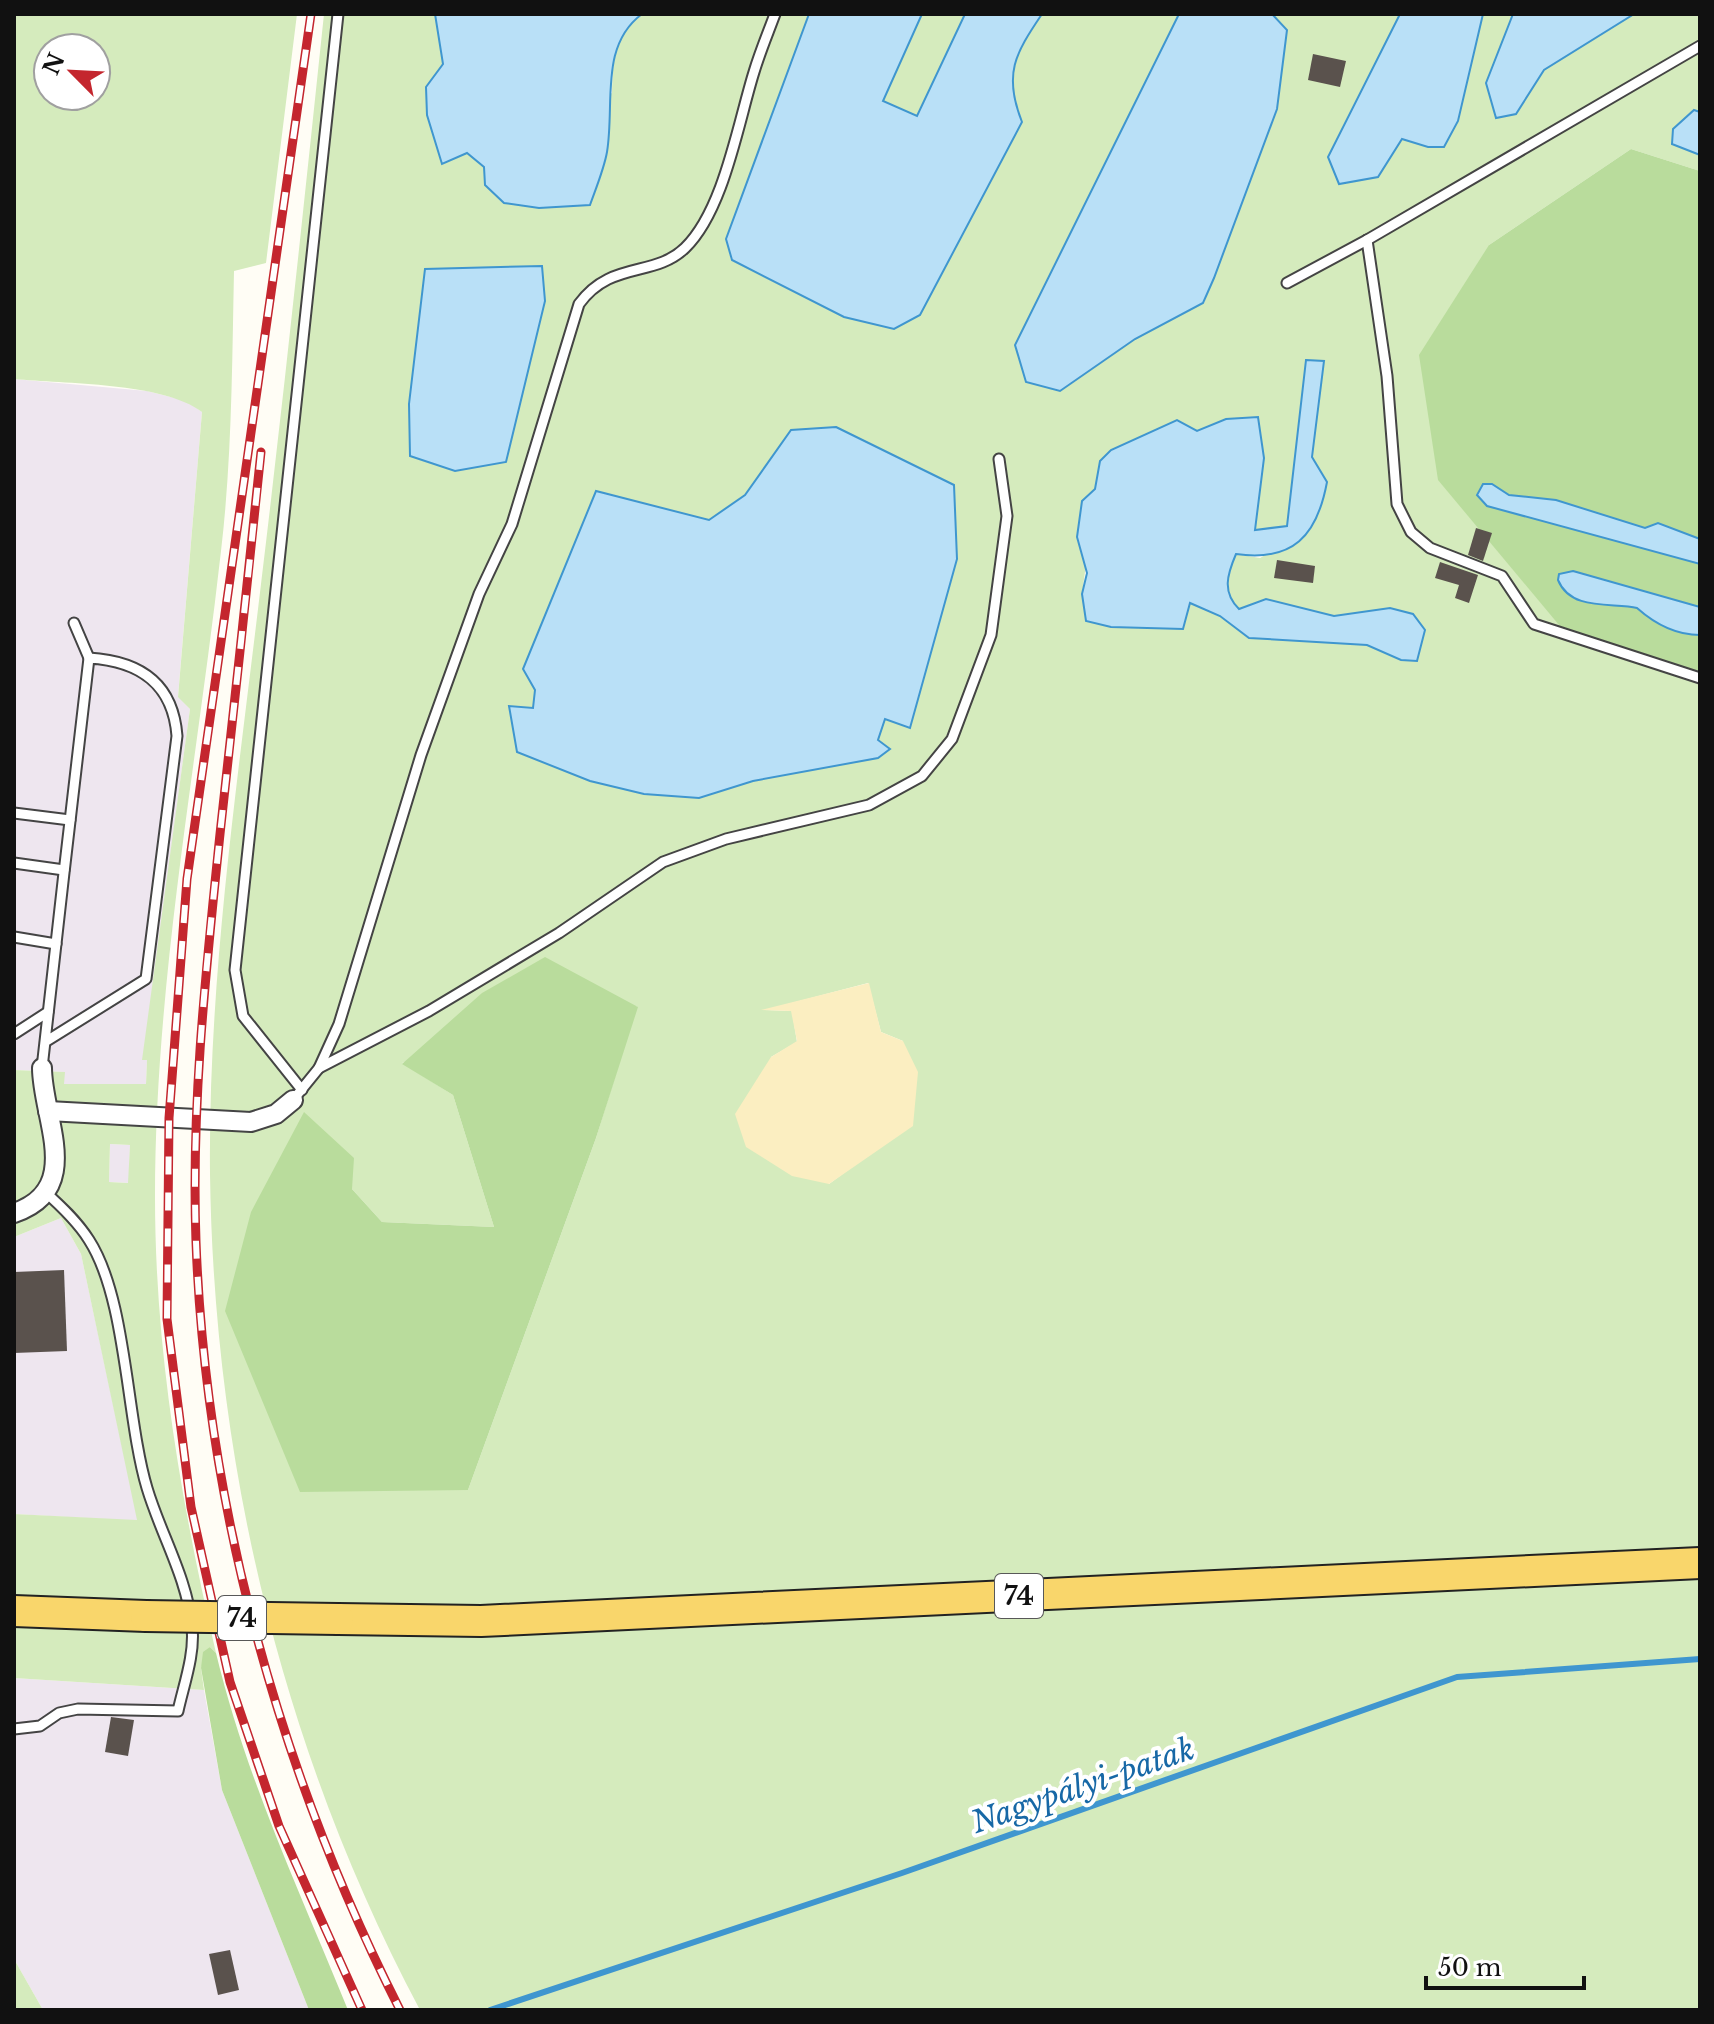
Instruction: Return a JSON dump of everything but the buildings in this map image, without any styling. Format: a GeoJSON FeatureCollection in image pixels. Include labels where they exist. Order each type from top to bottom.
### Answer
{"type":"FeatureCollection","features":[{"type":"Feature","properties":{"kind":"main road","name":"74"},"geometry":{"type":"LineString","coordinates":[[14,1611],[481,1621],[1700,1563]]}},
{"type":"Feature","properties":{"kind":"street"},"geometry":{"type":"LineString","coordinates":[[14,1213],[44,1191],[56,1162],[57,1148],[42,1068]]}},
{"type":"Feature","properties":{"kind":"street"},"geometry":{"type":"LineString","coordinates":[[48,1111],[251,1122],[276,1114],[297,1095]]}},
{"type":"Feature","properties":{"kind":"lane"},"geometry":{"type":"LineString","coordinates":[[338,14],[235,970],[243,1016],[297,1095],[319,1068],[339,1024],[421,755],[479,594],[512,524],[579,304],[598,283],[669,259],[683,250],[697,234],[731,159],[754,71],[775,14]]}},
{"type":"Feature","properties":{"kind":"lane"},"geometry":{"type":"LineString","coordinates":[[1287,283],[1367,240],[1700,46]]}},
{"type":"Feature","properties":{"kind":"lane"},"geometry":{"type":"LineString","coordinates":[[1367,240],[1387,376],[1397,504],[1411,532],[1430,548],[1502,576],[1534,624],[1700,678]]}},
{"type":"Feature","properties":{"kind":"lane"},"geometry":{"type":"LineString","coordinates":[[319,1068],[429,1011],[533,949],[663,862],[726,839],[869,805],[922,776],[952,739],[991,635],[1007,516],[999,459]]}},
{"type":"Feature","properties":{"kind":"lane"},"geometry":{"type":"LineString","coordinates":[[42,1068],[89,658],[74,623]]}},
{"type":"Feature","properties":{"kind":"lane"},"geometry":{"type":"LineString","coordinates":[[45,1042],[146,979],[177,736],[173,710],[155,680],[130,664],[89,658]]}},
{"type":"Feature","properties":{"kind":"lane"},"geometry":{"type":"LineString","coordinates":[[14,813],[70,820]]}},
{"type":"Feature","properties":{"kind":"lane"},"geometry":{"type":"LineString","coordinates":[[14,863],[64,870]]}},
{"type":"Feature","properties":{"kind":"lane"},"geometry":{"type":"LineString","coordinates":[[14,937],[56,944]]}},
{"type":"Feature","properties":{"kind":"lane"},"geometry":{"type":"LineString","coordinates":[[14,1034],[48,1012]]}},
{"type":"Feature","properties":{"kind":"lane"},"geometry":{"type":"LineString","coordinates":[[14,1729],[40,1726],[59,1713],[78,1709],[178,1711],[191,1652],[192,1628],[177,1561],[147,1487],[100,1262],[75,1220],[44,1191]]}},
{"type":"Feature","properties":{"kind":"shaded area"},"geometry":{"type":"Polygon","coordinates":[[[14,379],[147,391],[187,401],[202,412],[178,696],[190,709],[143,1059],[147,1060],[146,1085],[64,1084],[64,1072],[14,1070],[14,379]]]}},
{"type":"Feature","properties":{"kind":"shaded area"},"geometry":{"type":"Polygon","coordinates":[[[110,1144],[130,1145],[129,1183],[109,1182],[110,1144]]]}},
{"type":"Feature","properties":{"kind":"shaded area"},"geometry":{"type":"Polygon","coordinates":[[[61,1218],[81,1254],[138,1521],[14,1514],[14,1237],[61,1218]]]}},
{"type":"Feature","properties":{"kind":"shaded area"},"geometry":{"type":"Polygon","coordinates":[[[14,1678],[204,1690],[222,1790],[309,2010],[43,2010],[14,1959],[14,1678]]]}},
{"type":"Feature","properties":{"kind":"green space"},"geometry":{"type":"Polygon","coordinates":[[[14,14],[297,14],[266,263],[234,271],[225,516],[179,873],[157,1116],[156,1255],[165,1370],[181,1483],[216,1653],[210,1647],[201,1668],[204,1690],[14,1678],[14,1514],[137,1520],[81,1254],[61,1218],[14,1237],[14,1070],[65,1072],[64,1084],[146,1084],[147,1060],[142,1060],[190,709],[178,697],[202,412],[163,395],[85,384],[14,379],[14,14]],[[110,1144],[109,1182],[128,1183],[130,1145],[110,1144]]]}},
{"type":"Feature","properties":{"kind":"green space"},"geometry":{"type":"Polygon","coordinates":[[[324,14],[435,14],[443,64],[426,87],[427,115],[442,163],[467,153],[484,167],[612,93],[620,40],[642,14],[809,14],[726,238],[731,260],[844,317],[894,329],[1022,122],[1013,90],[1015,65],[1042,14],[1179,14],[1015,345],[1135,339],[1204,303],[1277,109],[1287,30],[1272,14],[1400,14],[1328,157],[1378,177],[1402,139],[1428,147],[1458,121],[1483,14],[1513,14],[1486,83],[1496,118],[1516,114],[1544,70],[1634,14],[1700,14],[1700,112],[1693,110],[1672,144],[1700,155],[1700,171],[1631,149],[1489,245],[1700,680],[1700,2010],[420,2010],[372,1912],[330,1812],[294,1709],[265,1605],[242,1499],[225,1392],[215,1283],[210,1174],[219,952],[324,14]],[[545,301],[455,471],[506,461],[545,301]],[[1306,360],[1287,526],[1255,531],[1264,458],[1226,419],[1197,431],[1177,420],[1111,450],[1100,461],[1082,594],[1189,603],[1220,616],[1249,638],[1367,645],[1401,660],[1417,661],[1425,630],[1390,608],[1334,616],[1266,599],[1239,609],[1230,596],[1229,576],[1236,554],[1260,558],[1298,537],[1319,513],[1327,482],[1312,457],[1324,362],[1306,360]],[[868,983],[765,1010],[792,1011],[797,1042],[771,1057],[829,1184],[864,1158],[903,1041],[881,1032],[868,983]],[[637,1006],[402,1063],[453,1095],[494,1227],[382,1222],[352,1189],[305,1113],[468,1490],[596,1138],[637,1006]]]}},
{"type":"Feature","properties":{"kind":"green space"},"geometry":{"type":"Polygon","coordinates":[[[922,14],[965,14],[917,116],[883,101],[922,14]]]}},
{"type":"Feature","properties":{"kind":"green space"},"geometry":{"type":"Polygon","coordinates":[[[1631,149],[1700,171],[1700,680],[1564,631],[1438,480],[1419,355],[1489,245],[1631,149]]]}},
{"type":"Feature","properties":{"kind":"green space"},"geometry":{"type":"Polygon","coordinates":[[[545,957],[638,1007],[596,1138],[468,1490],[300,1492],[225,1311],[251,1212],[304,1112],[354,1158],[352,1189],[382,1222],[494,1227],[453,1095],[402,1064],[482,993],[545,957]]]}},
{"type":"Feature","properties":{"kind":"green space"},"geometry":{"type":"Polygon","coordinates":[[[210,1647],[216,1653],[258,1790],[348,2010],[309,2010],[222,1790],[201,1668],[203,1652],[210,1647]]]}},
{"type":"Feature","properties":{"kind":"green space"},"geometry":{"type":"Polygon","coordinates":[[[14,1959],[43,2010],[14,2010],[14,1959]]]}},
{"type":"Feature","properties":{"kind":"sand"},"geometry":{"type":"Polygon","coordinates":[[[869,983],[881,1032],[903,1041],[918,1072],[913,1126],[829,1184],[792,1176],[746,1147],[735,1114],[771,1057],[797,1041],[791,1011],[761,1010],[869,983]]]}},
{"type":"Feature","properties":{"kind":"water"},"geometry":{"type":"Polygon","coordinates":[[[435,14],[642,14],[628,27],[614,59],[607,152],[590,205],[539,208],[504,203],[485,185],[484,167],[467,153],[442,164],[427,115],[426,87],[443,64],[435,14]]]}},
{"type":"Feature","properties":{"kind":"water"},"geometry":{"type":"Polygon","coordinates":[[[809,14],[922,14],[883,101],[917,116],[965,14],[1042,14],[1015,65],[1013,90],[1022,122],[920,315],[894,329],[844,317],[732,260],[726,239],[809,14]]]}},
{"type":"Feature","properties":{"kind":"water"},"geometry":{"type":"Polygon","coordinates":[[[1179,14],[1272,14],[1287,30],[1277,109],[1214,278],[1203,303],[1135,339],[1060,391],[1026,382],[1015,345],[1179,14]]]}},
{"type":"Feature","properties":{"kind":"water"},"geometry":{"type":"Polygon","coordinates":[[[1400,14],[1483,14],[1458,121],[1444,147],[1428,147],[1402,139],[1378,177],[1339,184],[1328,157],[1400,14]]]}},
{"type":"Feature","properties":{"kind":"water"},"geometry":{"type":"Polygon","coordinates":[[[1513,14],[1634,14],[1544,70],[1516,114],[1496,118],[1486,83],[1513,14]]]}},
{"type":"Feature","properties":{"kind":"water"},"geometry":{"type":"Polygon","coordinates":[[[1694,110],[1700,112],[1700,155],[1672,144],[1673,129],[1694,110]]]}},
{"type":"Feature","properties":{"kind":"water"},"geometry":{"type":"Polygon","coordinates":[[[542,266],[545,301],[506,462],[455,471],[410,456],[409,404],[425,269],[542,266]]]}},
{"type":"Feature","properties":{"kind":"water"},"geometry":{"type":"Polygon","coordinates":[[[1306,360],[1324,361],[1312,457],[1327,482],[1323,501],[1309,531],[1287,549],[1273,554],[1236,554],[1228,583],[1230,596],[1239,609],[1266,599],[1334,616],[1390,608],[1413,614],[1425,630],[1417,661],[1401,660],[1367,645],[1249,638],[1220,616],[1190,603],[1183,629],[1111,627],[1086,621],[1082,594],[1087,573],[1077,537],[1082,501],[1095,489],[1100,461],[1111,450],[1177,420],[1197,431],[1226,419],[1258,417],[1264,458],[1255,530],[1287,526],[1306,360]]]}},
{"type":"Feature","properties":{"kind":"water"},"geometry":{"type":"Polygon","coordinates":[[[836,427],[954,485],[957,559],[910,728],[885,719],[878,740],[890,749],[878,758],[753,781],[699,798],[644,794],[590,781],[517,752],[509,706],[533,708],[535,690],[523,669],[596,491],[709,520],[745,495],[791,430],[836,427]]]}},
{"type":"Feature","properties":{"kind":"water"},"geometry":{"type":"Polygon","coordinates":[[[1483,484],[1492,484],[1509,495],[1556,500],[1645,528],[1658,523],[1700,539],[1700,564],[1487,506],[1477,495],[1483,484]]]}},
{"type":"Feature","properties":{"kind":"water"},"geometry":{"type":"Polygon","coordinates":[[[1573,571],[1700,607],[1700,635],[1666,628],[1637,608],[1594,604],[1573,597],[1558,580],[1559,574],[1573,571]]]}},
{"type":"Feature","properties":{"kind":"waterway","name":"Nagypályi-patak"},"geometry":{"type":"LineString","coordinates":[[490,2010],[902,1873],[1457,1677],[1700,1659]]}},
{"type":"Feature","properties":{"kind":"railway"},"geometry":{"type":"LineString","coordinates":[[311,14],[187,879],[169,1118],[167,1319],[191,1507],[230,1682],[279,1826],[362,2010]]}},
{"type":"Feature","properties":{"kind":"railway"},"geometry":{"type":"LineString","coordinates":[[261,452],[201,1038],[195,1191],[203,1342],[215,1441],[233,1539],[285,1733],[357,1920],[400,2010]]}}]}
